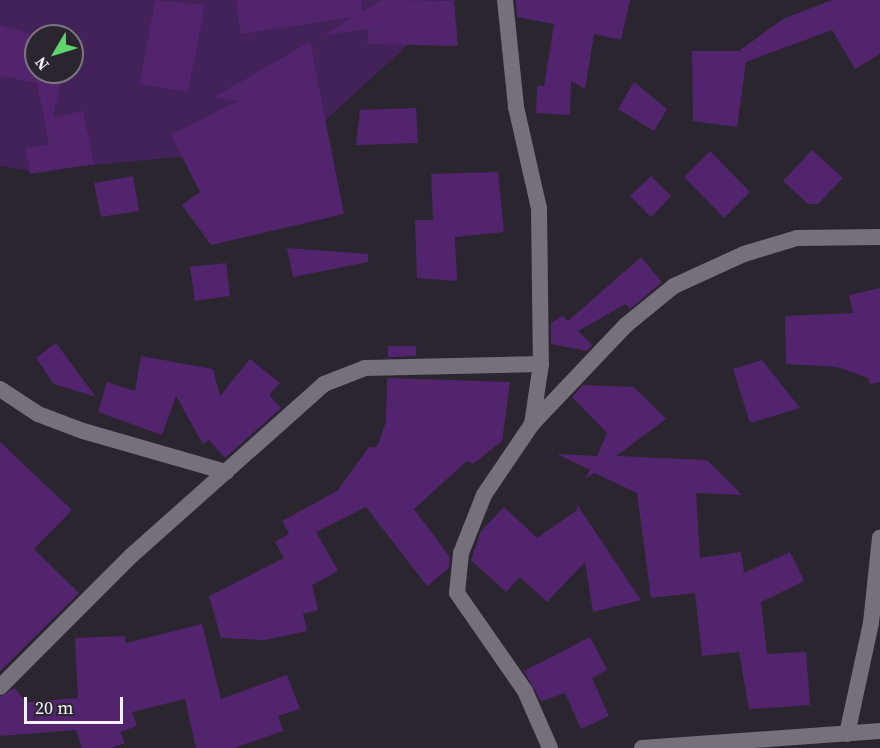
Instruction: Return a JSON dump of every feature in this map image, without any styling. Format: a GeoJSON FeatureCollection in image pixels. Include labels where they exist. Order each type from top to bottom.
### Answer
{"type":"FeatureCollection","features":[{"type":"Feature","properties":{"kind":"street"},"geometry":{"type":"LineString","coordinates":[[505,0],[516,107],[538,208],[541,364],[532,424]]}},
{"type":"Feature","properties":{"kind":"street"},"geometry":{"type":"LineString","coordinates":[[550,748],[525,692],[457,592],[461,553],[484,495],[532,424],[626,325],[674,286],[744,254],[797,238],[880,237]]}},
{"type":"Feature","properties":{"kind":"street"},"geometry":{"type":"LineString","coordinates":[[0,687],[131,556],[324,384],[345,373],[541,364]]}},
{"type":"Feature","properties":{"kind":"street"},"geometry":{"type":"LineString","coordinates":[[0,389],[38,414],[83,431],[226,472]]}},
{"type":"Feature","properties":{"kind":"street"},"geometry":{"type":"LineString","coordinates":[[847,734],[871,623],[880,537]]}},
{"type":"Feature","properties":{"kind":"street"},"geometry":{"type":"LineString","coordinates":[[642,748],[880,731]]}},
{"type":"Feature","properties":{"kind":"shaded area"},"geometry":{"type":"Polygon","coordinates":[[[0,0],[457,0],[297,146],[30,171],[0,166],[0,0]]]}},
{"type":"Feature","properties":{"kind":"building"},"geometry":{"type":"Polygon","coordinates":[[[155,0],[205,5],[188,92],[140,84],[155,0]]]}},
{"type":"Feature","properties":{"kind":"building"},"geometry":{"type":"Polygon","coordinates":[[[236,0],[361,0],[362,12],[382,0],[454,1],[458,46],[367,44],[369,29],[324,35],[353,17],[241,34],[236,0]]]}},
{"type":"Feature","properties":{"kind":"building"},"geometry":{"type":"Polygon","coordinates":[[[516,0],[630,0],[621,40],[594,34],[585,89],[571,81],[570,115],[536,113],[537,86],[544,86],[554,24],[517,17],[516,0]]]}},
{"type":"Feature","properties":{"kind":"building"},"geometry":{"type":"Polygon","coordinates":[[[832,0],[880,0],[880,54],[855,69],[832,30],[746,62],[737,127],[693,121],[692,51],[739,51],[783,19],[832,0]]]}},
{"type":"Feature","properties":{"kind":"building"},"geometry":{"type":"Polygon","coordinates":[[[0,25],[24,32],[24,81],[0,76],[0,25]]]}},
{"type":"Feature","properties":{"kind":"building"},"geometry":{"type":"Polygon","coordinates":[[[310,42],[344,214],[211,245],[182,205],[200,192],[171,135],[237,101],[214,97],[310,42]]]}},
{"type":"Feature","properties":{"kind":"building"},"geometry":{"type":"Polygon","coordinates":[[[634,82],[667,109],[654,131],[618,109],[634,82]]]}},
{"type":"Feature","properties":{"kind":"building"},"geometry":{"type":"Polygon","coordinates":[[[37,84],[60,84],[53,117],[83,111],[94,164],[30,174],[26,148],[49,144],[37,84]]]}},
{"type":"Feature","properties":{"kind":"building"},"geometry":{"type":"Polygon","coordinates":[[[416,108],[418,143],[356,145],[360,110],[416,108]]]}},
{"type":"Feature","properties":{"kind":"building"},"geometry":{"type":"Polygon","coordinates":[[[812,150],[843,178],[818,204],[808,204],[783,181],[812,150]]]}},
{"type":"Feature","properties":{"kind":"building"},"geometry":{"type":"Polygon","coordinates":[[[710,151],[750,192],[724,218],[684,177],[710,151]]]}},
{"type":"Feature","properties":{"kind":"building"},"geometry":{"type":"Polygon","coordinates":[[[498,172],[504,232],[455,237],[457,281],[417,278],[415,220],[433,220],[431,174],[498,172]]]}},
{"type":"Feature","properties":{"kind":"building"},"geometry":{"type":"Polygon","coordinates":[[[133,176],[139,211],[101,217],[94,183],[133,176]]]}},
{"type":"Feature","properties":{"kind":"building"},"geometry":{"type":"Polygon","coordinates":[[[651,176],[671,196],[651,217],[630,196],[651,176]]]}},
{"type":"Feature","properties":{"kind":"building"},"geometry":{"type":"Polygon","coordinates":[[[287,248],[368,254],[368,262],[293,277],[287,248]]]}},
{"type":"Feature","properties":{"kind":"building"},"geometry":{"type":"Polygon","coordinates":[[[641,257],[662,282],[630,309],[626,304],[578,331],[592,345],[587,351],[551,344],[551,323],[563,316],[568,321],[641,257]]]}},
{"type":"Feature","properties":{"kind":"building"},"geometry":{"type":"Polygon","coordinates":[[[226,263],[230,296],[195,301],[190,267],[226,263]]]}},
{"type":"Feature","properties":{"kind":"building"},"geometry":{"type":"Polygon","coordinates":[[[880,288],[880,382],[870,384],[868,378],[837,367],[786,364],[785,316],[853,313],[849,295],[880,288]]]}},
{"type":"Feature","properties":{"kind":"building"},"geometry":{"type":"Polygon","coordinates":[[[56,343],[96,397],[54,384],[36,358],[56,343]]]}},
{"type":"Feature","properties":{"kind":"building"},"geometry":{"type":"Polygon","coordinates":[[[388,346],[416,346],[416,356],[388,357],[388,346]]]}},
{"type":"Feature","properties":{"kind":"building"},"geometry":{"type":"Polygon","coordinates":[[[141,356],[213,369],[220,396],[250,359],[280,383],[269,395],[281,408],[225,458],[209,440],[203,444],[176,396],[162,435],[98,412],[107,382],[135,391],[141,356]]]}},
{"type":"Feature","properties":{"kind":"building"},"geometry":{"type":"Polygon","coordinates":[[[762,360],[800,408],[750,423],[733,369],[762,360]]]}},
{"type":"Feature","properties":{"kind":"building"},"geometry":{"type":"Polygon","coordinates":[[[387,378],[510,382],[502,441],[473,464],[467,461],[414,509],[450,557],[449,568],[427,586],[366,507],[316,532],[338,571],[312,585],[318,610],[303,614],[307,631],[265,640],[221,638],[209,596],[284,558],[275,542],[289,534],[282,521],[337,491],[369,447],[377,447],[386,422],[387,378]]]}},
{"type":"Feature","properties":{"kind":"building"},"geometry":{"type":"Polygon","coordinates":[[[583,385],[634,387],[666,419],[616,456],[707,460],[742,495],[696,493],[700,558],[741,552],[744,573],[790,552],[804,581],[761,602],[767,654],[806,652],[810,705],[749,709],[739,652],[702,656],[695,593],[651,598],[637,493],[594,473],[585,479],[590,470],[557,454],[597,456],[607,433],[572,397],[583,385]]]}},
{"type":"Feature","properties":{"kind":"building"},"geometry":{"type":"Polygon","coordinates":[[[0,442],[72,510],[34,549],[79,593],[0,671],[0,442]]]}},
{"type":"Feature","properties":{"kind":"building"},"geometry":{"type":"Polygon","coordinates":[[[576,503],[641,600],[593,612],[585,562],[547,602],[520,577],[506,592],[471,560],[481,531],[504,507],[537,538],[577,510],[576,503]]]}},
{"type":"Feature","properties":{"kind":"building"},"geometry":{"type":"Polygon","coordinates":[[[202,624],[221,699],[287,675],[300,709],[278,716],[283,731],[234,748],[196,748],[185,699],[132,712],[137,726],[120,732],[125,743],[110,748],[82,748],[76,730],[0,736],[0,697],[14,688],[27,702],[78,698],[75,638],[125,636],[126,643],[202,624]]]}},
{"type":"Feature","properties":{"kind":"building"},"geometry":{"type":"Polygon","coordinates":[[[590,637],[607,670],[592,678],[609,716],[581,729],[565,693],[541,701],[524,671],[590,637]]]}}]}
